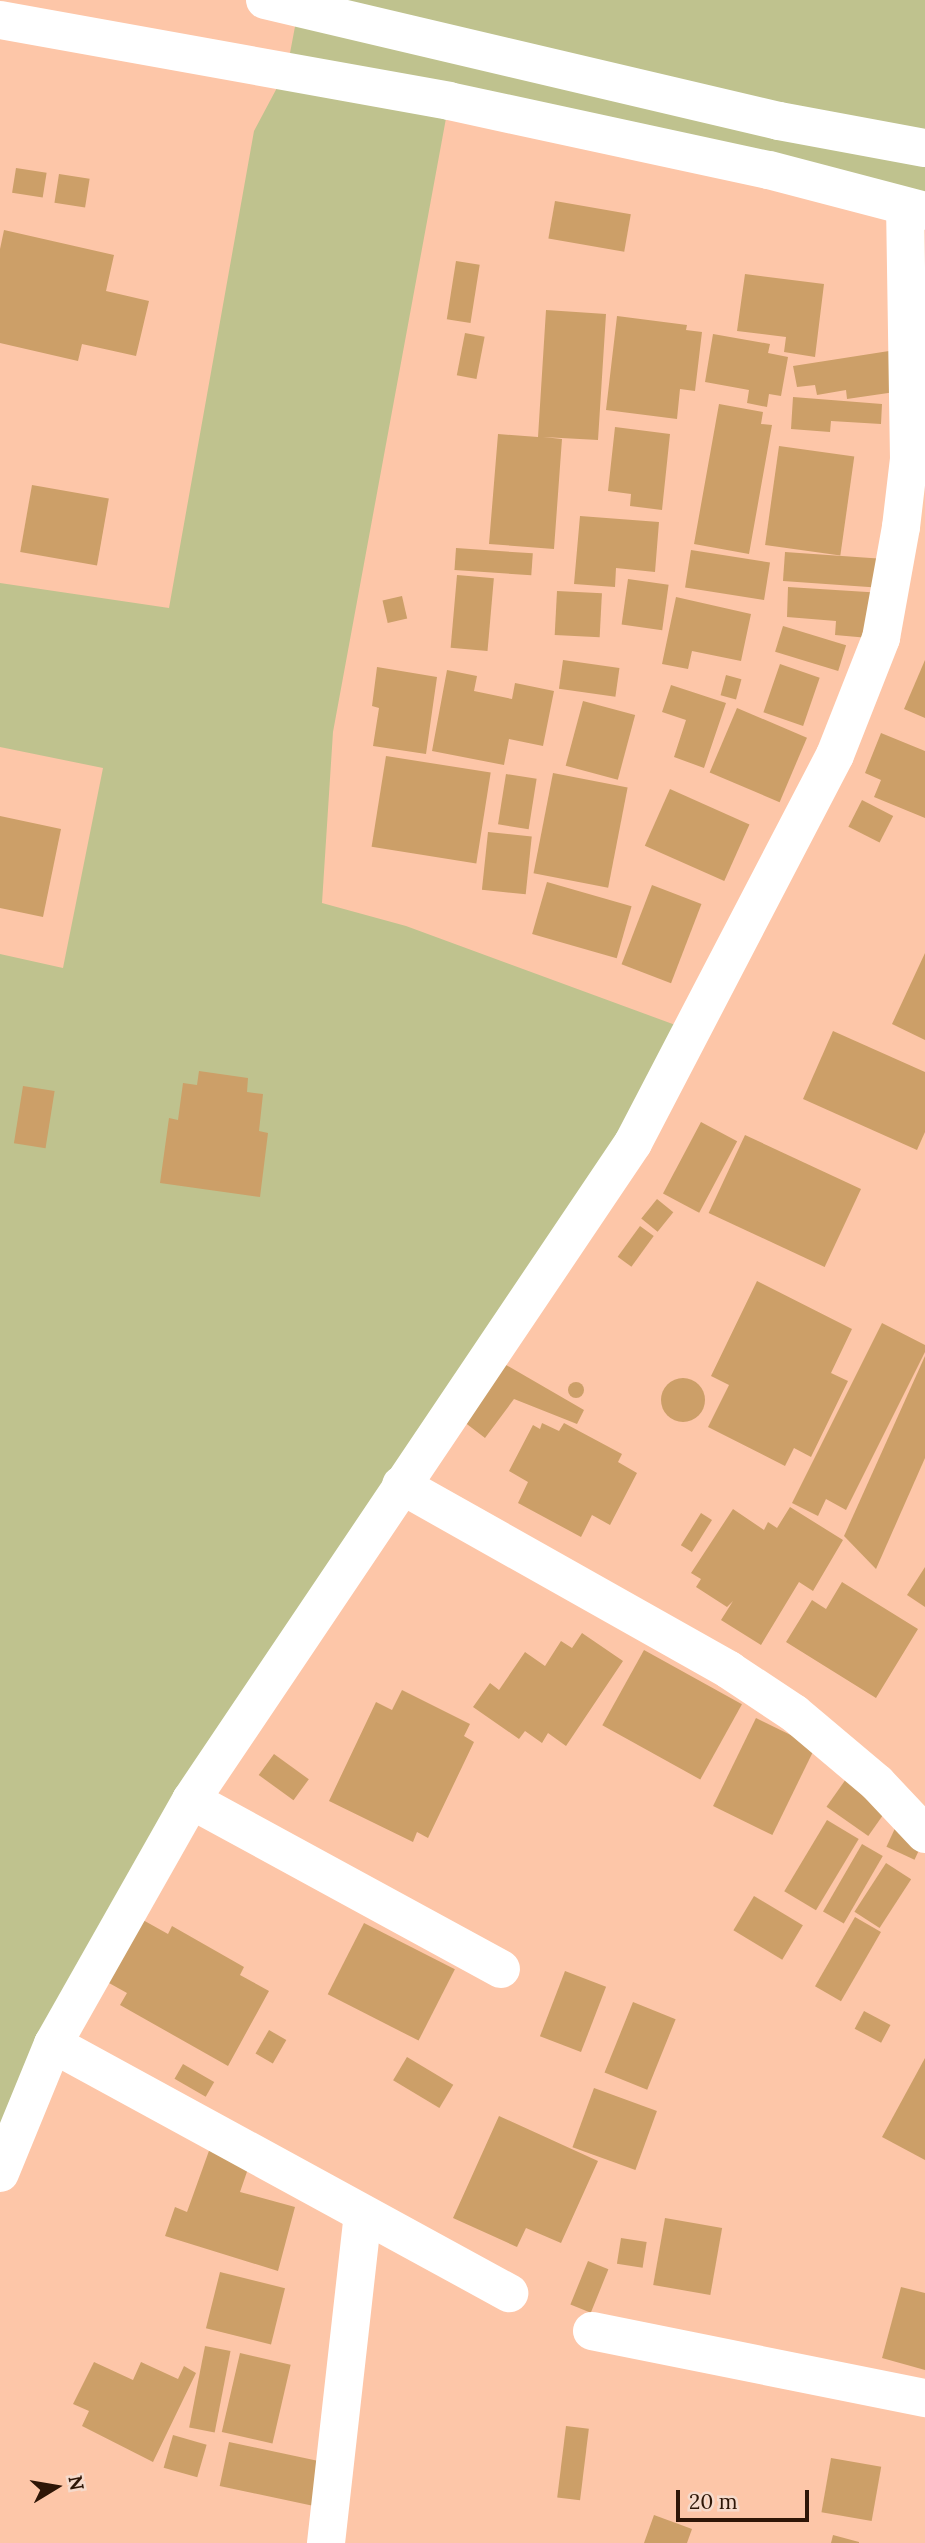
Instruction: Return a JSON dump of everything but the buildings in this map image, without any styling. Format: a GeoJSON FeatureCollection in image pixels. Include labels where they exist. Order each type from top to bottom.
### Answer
{"type":"FeatureCollection","features":[{"type":"Feature","properties":{"kind":"street"},"geometry":{"type":"LineString","coordinates":[[265,0],[691,100],[925,148]]}},
{"type":"Feature","properties":{"kind":"street"},"geometry":{"type":"LineString","coordinates":[[0,20],[287,69],[684,151],[915,209],[909,459],[881,638],[845,732],[633,1143],[191,1800],[53,2044],[0,2173]]}},
{"type":"Feature","properties":{"kind":"street"},"geometry":{"type":"LineString","coordinates":[[684,151],[691,100]]}},
{"type":"Feature","properties":{"kind":"street"},"geometry":{"type":"LineString","coordinates":[[401,1485],[729,1670],[794,1713],[877,1783],[925,1834]]}},
{"type":"Feature","properties":{"kind":"street"},"geometry":{"type":"LineString","coordinates":[[191,1800],[501,1969]]}},
{"type":"Feature","properties":{"kind":"street"},"geometry":{"type":"LineString","coordinates":[[53,2044],[509,2293]]}},
{"type":"Feature","properties":{"kind":"street"},"geometry":{"type":"LineString","coordinates":[[326,2543],[363,2215]]}},
{"type":"Feature","properties":{"kind":"street"},"geometry":{"type":"LineString","coordinates":[[592,2331],[925,2399]]}},
{"type":"Feature","properties":{"kind":"green space"},"geometry":{"type":"Polygon","coordinates":[[[300,0],[925,0],[925,211],[449,102],[333,732],[322,903],[406,926],[689,1030],[191,1800],[0,2173],[0,954],[63,968],[103,768],[0,747],[0,583],[169,608],[254,131],[287,69],[300,0]]]}}]}
